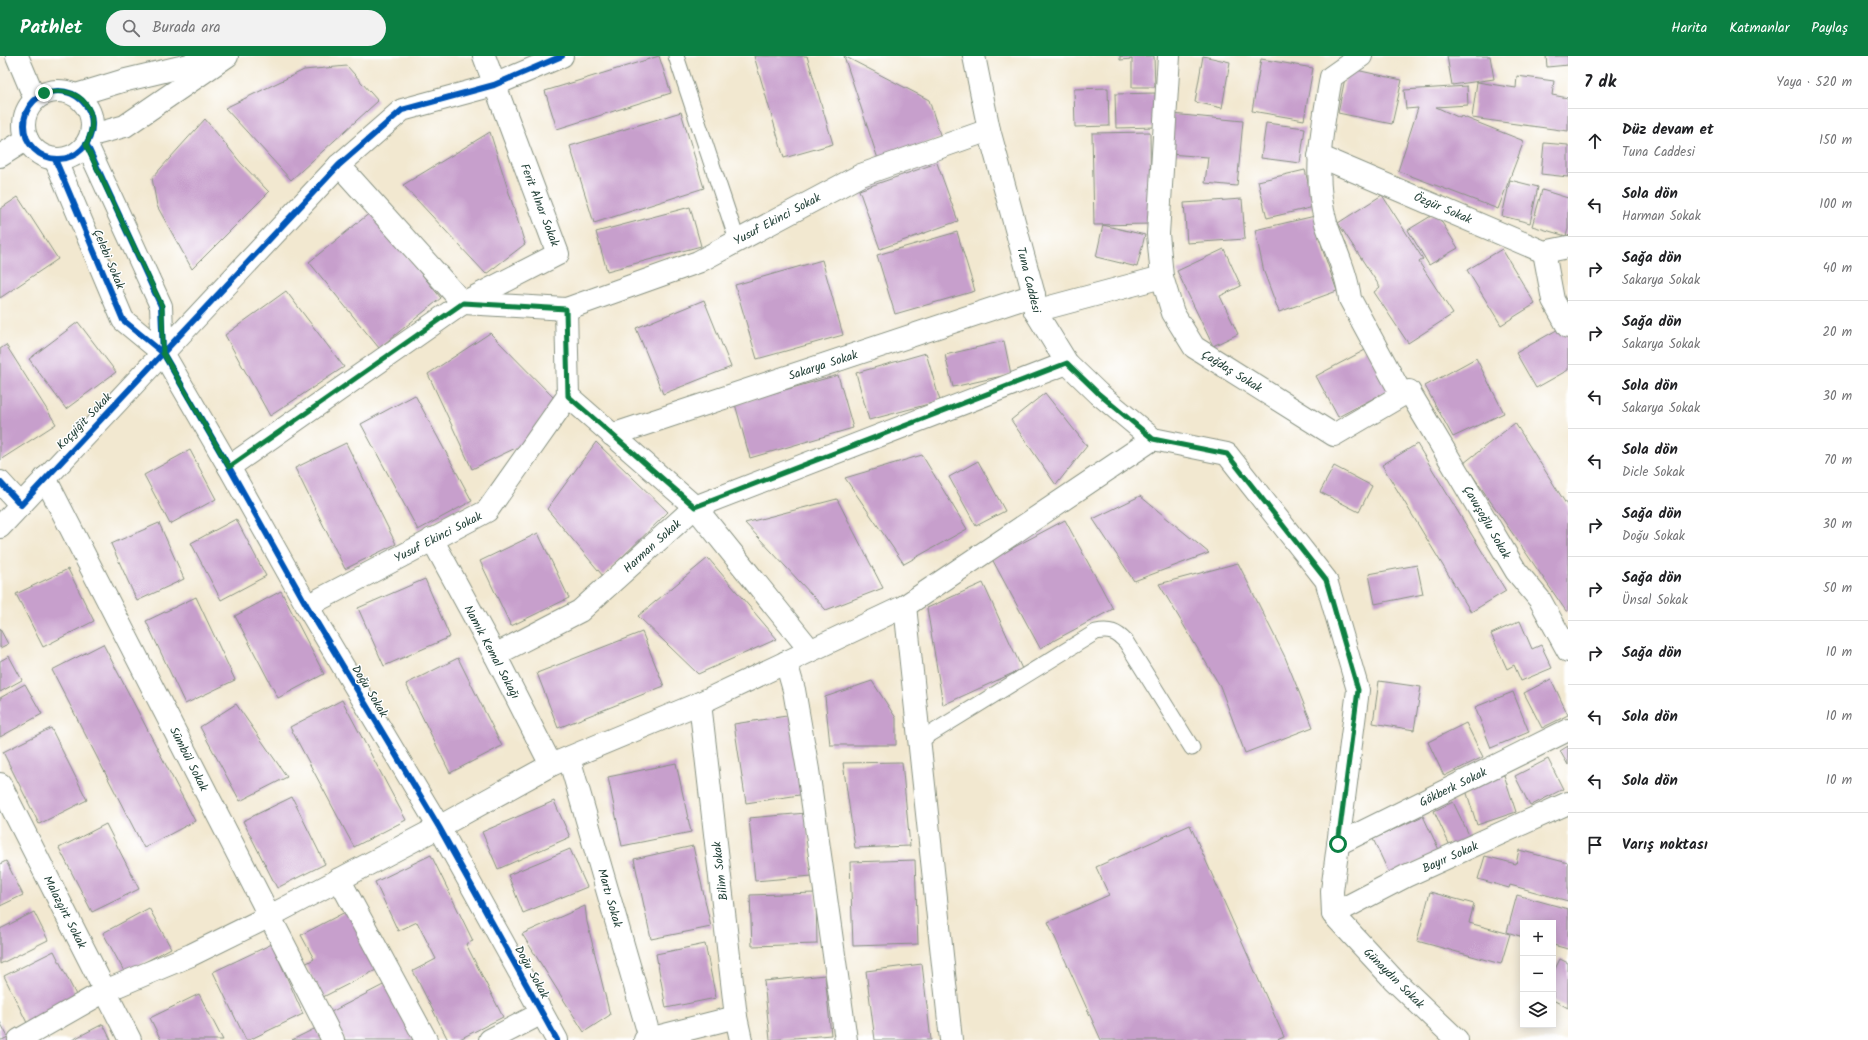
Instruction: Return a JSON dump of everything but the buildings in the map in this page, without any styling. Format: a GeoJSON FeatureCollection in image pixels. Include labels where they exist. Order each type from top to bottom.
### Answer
{"type":"FeatureCollection","features":[{"type":"Feature","properties":{"kind":"street"},"geometry":{"type":"LineString","coordinates":[[17,56],[35,99]]}},
{"type":"Feature","properties":{"kind":"street"},"geometry":{"type":"LineString","coordinates":[[76,95],[227,56]]}},
{"type":"Feature","properties":{"kind":"street"},"geometry":{"type":"LineString","coordinates":[[89,140],[125,126],[227,56]]}},
{"type":"Feature","properties":{"kind":"street","name":"Ferit Alnar Sokak"},"geometry":{"type":"LineString","coordinates":[[463,303],[558,254],[484,56]]}},
{"type":"Feature","properties":{"kind":"street","name":"Koçyiğit Sokak"},"geometry":{"type":"LineString","coordinates":[[0,527],[339,165],[402,110],[494,85],[562,56]]}},
{"type":"Feature","properties":{"kind":"street","name":"Tuna Caddesi"},"geometry":{"type":"LineString","coordinates":[[974,56],[989,130],[1034,303],[1067,363],[1099,394],[1153,439],[1227,454],[1326,580],[1358,690],[1332,891],[1333,914]]}},
{"type":"Feature","properties":{"kind":"street","name":"Çağdaş Sokak"},"geometry":{"type":"LineString","coordinates":[[1169,56],[1158,234],[1162,277],[1173,313],[1194,347],[1334,435],[1406,393]]}},
{"type":"Feature","properties":{"kind":"street"},"geometry":{"type":"LineString","coordinates":[[1361,56],[1330,77],[1319,156],[1320,187],[1326,222],[1348,284],[1350,299],[1406,393]]}},
{"type":"Feature","properties":{"kind":"street"},"geometry":{"type":"LineString","coordinates":[[55,90],[66,91],[76,95],[85,102],[90,111],[93,123],[89,140],[78,154],[67,158],[55,159],[44,156],[34,149],[27,139],[24,129],[24,118],[28,108],[35,99],[44,93],[55,90]]}},
{"type":"Feature","properties":{"kind":"street","name":"Yusuf Ekinci Sokak"},"geometry":{"type":"LineString","coordinates":[[566,309],[698,262],[861,175],[989,130]]}},
{"type":"Feature","properties":{"kind":"street"},"geometry":{"type":"LineString","coordinates":[[0,156],[27,139]]}},
{"type":"Feature","properties":{"kind":"street"},"geometry":{"type":"LineString","coordinates":[[89,140],[162,306],[163,353]]}},
{"type":"Feature","properties":{"kind":"street","name":"Özgür Sokak"},"geometry":{"type":"LineString","coordinates":[[1319,156],[1544,252]]}},
{"type":"Feature","properties":{"kind":"street","name":"Çelebi Sokak"},"geometry":{"type":"LineString","coordinates":[[55,159],[123,320],[163,353]]}},
{"type":"Feature","properties":{"kind":"street"},"geometry":{"type":"LineString","coordinates":[[339,165],[463,303]]}},
{"type":"Feature","properties":{"kind":"street"},"geometry":{"type":"LineString","coordinates":[[1568,247],[1544,252],[1553,300],[1568,327]]}},
{"type":"Feature","properties":{"kind":"street","name":"Sakarya Sokak"},"geometry":{"type":"LineString","coordinates":[[612,435],[1034,303],[1162,277]]}},
{"type":"Feature","properties":{"kind":"street"},"geometry":{"type":"LineString","coordinates":[[229,467],[463,303],[566,309],[568,396],[695,507],[810,650]]}},
{"type":"Feature","properties":{"kind":"street","name":"Doğu Sokak"},"geometry":{"type":"LineString","coordinates":[[163,353],[307,606],[439,827],[557,1040]]}},
{"type":"Feature","properties":{"kind":"street","name":"Harman Sokak"},"geometry":{"type":"LineString","coordinates":[[495,655],[580,611],[695,507],[1067,363]]}},
{"type":"Feature","properties":{"kind":"street","name":"Çavuşoğlu Sokak"},"geometry":{"type":"LineString","coordinates":[[1406,393],[1516,571],[1540,600],[1568,651]]}},
{"type":"Feature","properties":{"kind":"street","name":"Yusuf Ekinci Sokak"},"geometry":{"type":"LineString","coordinates":[[307,606],[487,511],[568,396]]}},
{"type":"Feature","properties":{"kind":"street"},"geometry":{"type":"LineString","coordinates":[[19,1040],[105,991],[191,955],[270,916],[560,762],[700,703],[905,606],[1153,439]]}},
{"type":"Feature","properties":{"kind":"street","name":"Sümbül Sokak"},"geometry":{"type":"LineString","coordinates":[[45,478],[332,1040]]}},
{"type":"Feature","properties":{"kind":"street"},"geometry":{"type":"LineString","coordinates":[[0,482],[21,505]]}},
{"type":"Feature","properties":{"kind":"street","name":"Namık Kemal Sokağı"},"geometry":{"type":"LineString","coordinates":[[432,539],[495,655],[560,762]]}},
{"type":"Feature","properties":{"kind":"street"},"geometry":{"type":"LineString","coordinates":[[905,606],[951,1040]]}},
{"type":"Feature","properties":{"kind":"street"},"geometry":{"type":"LineString","coordinates":[[786,662],[794,690],[808,770],[846,1040]]}},
{"type":"Feature","properties":{"kind":"street","name":"Bilim Sokak"},"geometry":{"type":"LineString","coordinates":[[700,703],[736,1017],[741,1040]]}},
{"type":"Feature","properties":{"kind":"street","name":"Gökberk Sokak"},"geometry":{"type":"LineString","coordinates":[[1338,844],[1568,730]]}},
{"type":"Feature","properties":{"kind":"street","name":"Martı Sokak"},"geometry":{"type":"LineString","coordinates":[[560,762],[648,1039]]}},
{"type":"Feature","properties":{"kind":"street","name":"Malazgirt Sokak"},"geometry":{"type":"LineString","coordinates":[[0,784],[130,1040]]}},
{"type":"Feature","properties":{"kind":"street","name":"Bayır Sokak"},"geometry":{"type":"LineString","coordinates":[[1333,914],[1406,876],[1568,803]]}},
{"type":"Feature","properties":{"kind":"street"},"geometry":{"type":"LineString","coordinates":[[340,879],[426,1040]]}},
{"type":"Feature","properties":{"kind":"street","name":"Günaydın Sokak"},"geometry":{"type":"LineString","coordinates":[[1333,914],[1394,980],[1457,1040]]}},
{"type":"Feature","properties":{"kind":"street"},"geometry":{"type":"LineString","coordinates":[[490,1040],[542,1013]]}},
{"type":"Feature","properties":{"kind":"street"},"geometry":{"type":"LineString","coordinates":[[648,1039],[736,1017]]}},
{"type":"Feature","properties":{"kind":"lane"},"geometry":{"type":"LineString","coordinates":[[676,56],[737,240]]}},
{"type":"Feature","properties":{"kind":"lane"},"geometry":{"type":"LineString","coordinates":[[919,741],[1096,632],[1104,630],[1111,631],[1119,635],[1126,642],[1192,748]]}},
{"type":"Feature","properties":{"kind":"cycle path"},"geometry":{"type":"LineString","coordinates":[[0,482],[21,505],[339,165],[402,110],[494,85],[562,56]]}},
{"type":"Feature","properties":{"kind":"cycle path"},"geometry":{"type":"LineString","coordinates":[[51,91],[65,91],[77,96],[87,106],[92,118],[92,125],[92,132],[87,144],[77,154],[65,159],[51,159],[39,154],[29,144],[24,132],[24,118],[29,106],[39,96],[51,91]]}},
{"type":"Feature","properties":{"kind":"cycle path"},"geometry":{"type":"LineString","coordinates":[[87,145],[161,306],[163,353]]}},
{"type":"Feature","properties":{"kind":"cycle path"},"geometry":{"type":"LineString","coordinates":[[55,159],[123,320],[163,353],[307,606],[439,827],[557,1040]]}},
{"type":"Feature","properties":{"kind":"route"},"geometry":{"type":"LineString","coordinates":[[44,93],[55,90],[66,91],[76,95],[85,102],[90,111],[93,123],[92,135],[86,145],[162,306],[163,353],[229,467],[463,303],[566,309],[568,396],[695,507],[1067,363],[1099,394],[1153,439],[1227,454],[1326,580],[1358,690],[1338,844]]}}]}
